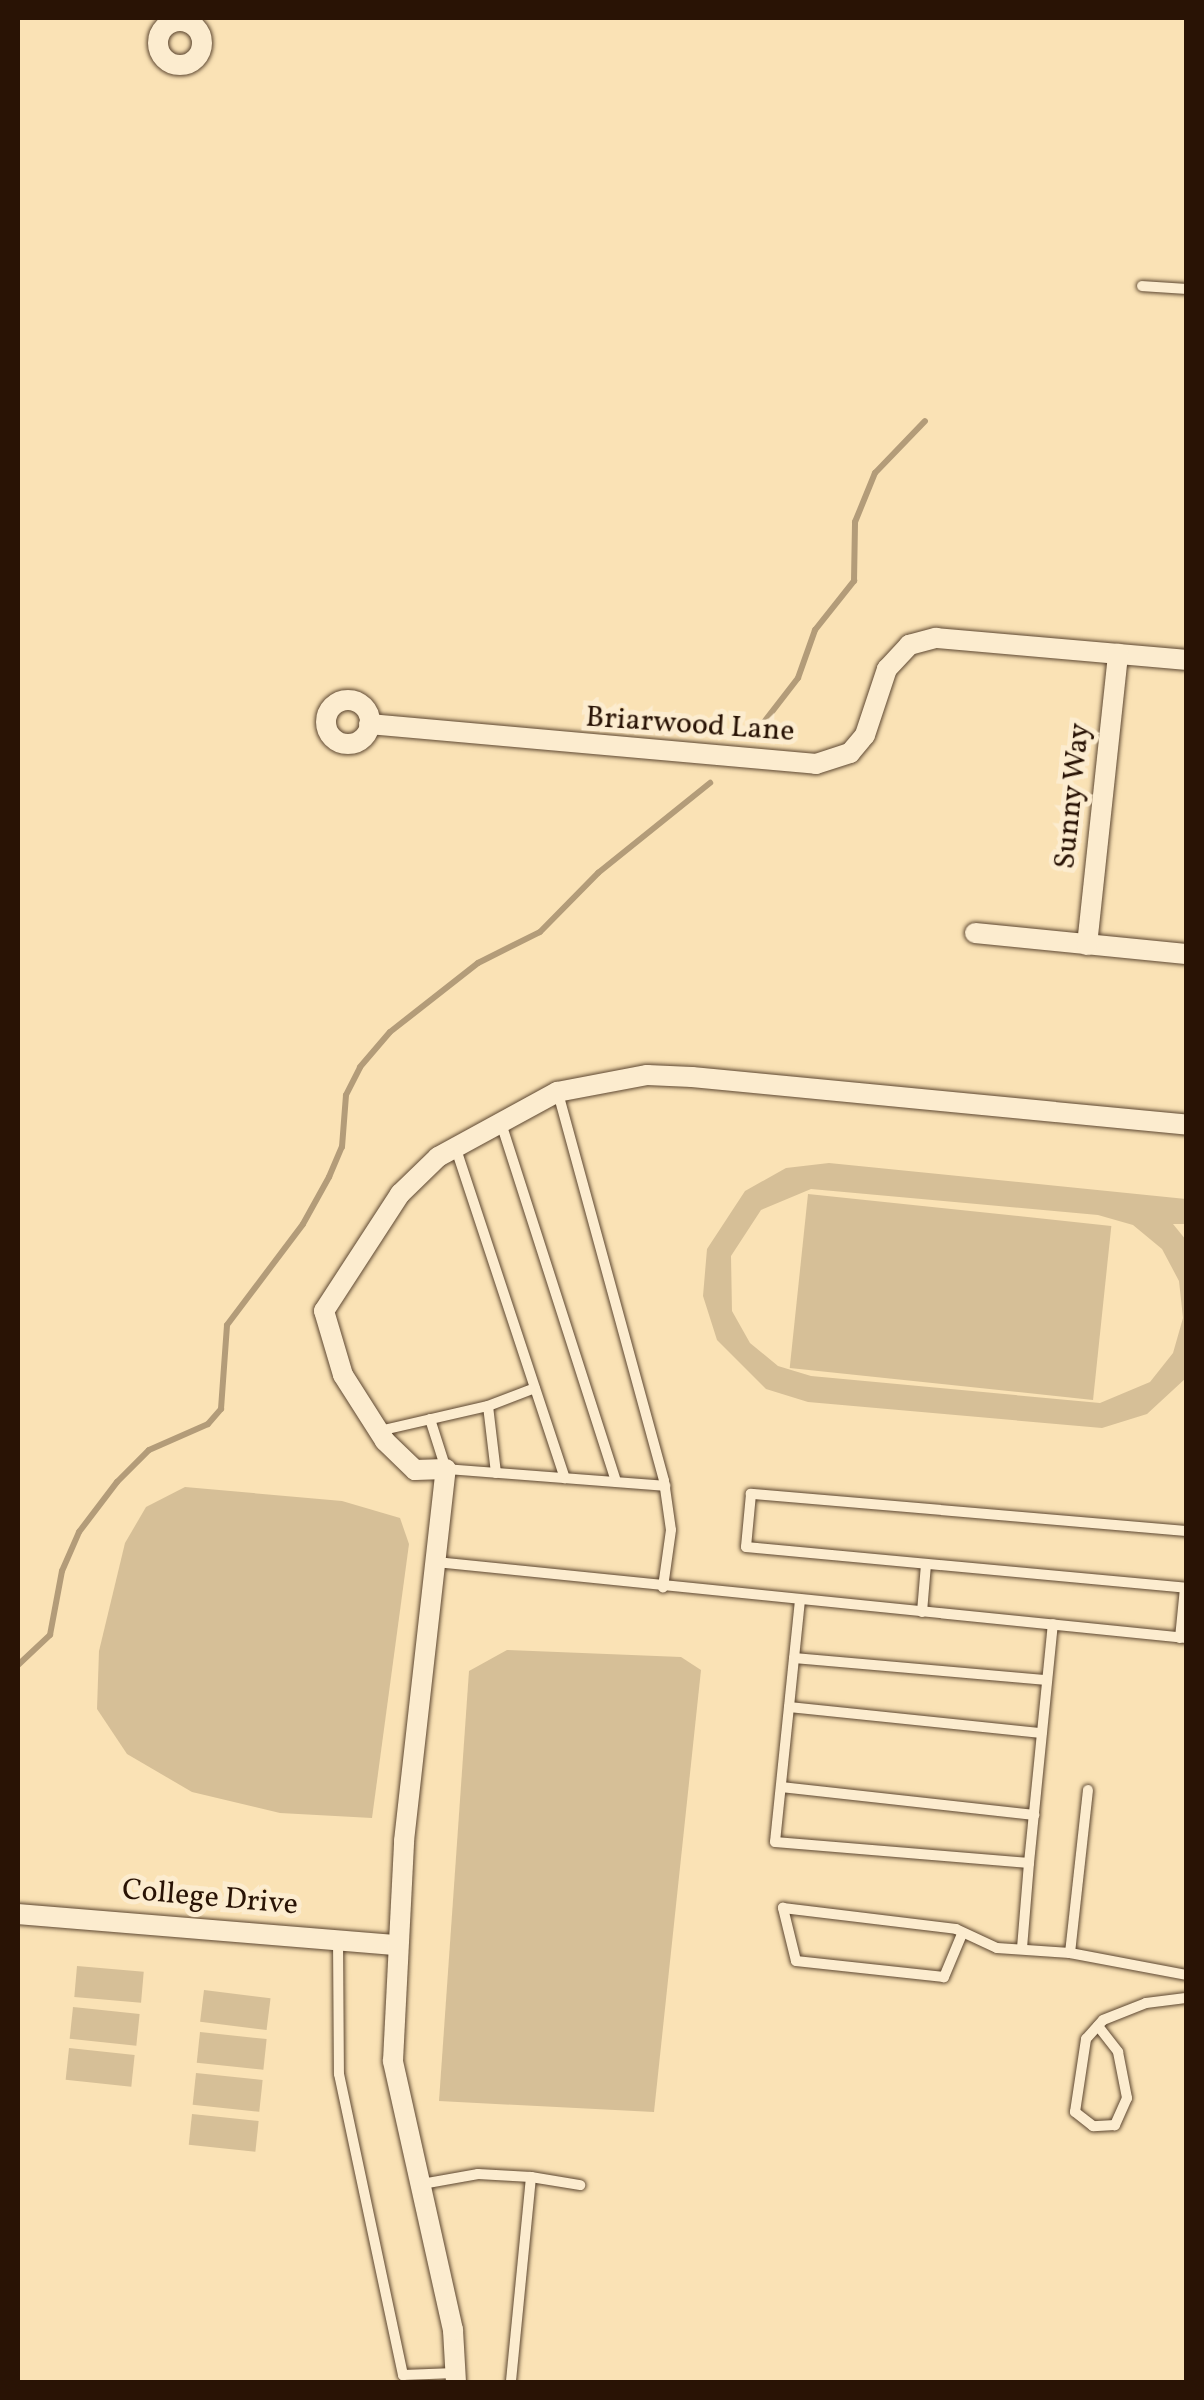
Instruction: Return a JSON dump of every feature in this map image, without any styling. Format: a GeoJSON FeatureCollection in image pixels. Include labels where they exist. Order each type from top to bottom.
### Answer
{"type":"FeatureCollection","features":[{"type":"Feature","properties":{"kind":"street","name":"Briarwood Lane"},"geometry":{"type":"LineString","coordinates":[[369,724],[816,764],[850,753],[865,735],[887,669],[910,645],[957,636],[1186,660]]}},
{"type":"Feature","properties":{"kind":"street","name":"Sunny Way"},"geometry":{"type":"LineString","coordinates":[[1087,945],[1118,654]]}},
{"type":"Feature","properties":{"kind":"street"},"geometry":{"type":"LineString","coordinates":[[975,933],[1186,954]]}},
{"type":"Feature","properties":{"kind":"street"},"geometry":{"type":"LineString","coordinates":[[456,2378],[422,2184],[393,2062],[397,1944],[446,1469],[415,1470],[379,1430],[343,1376],[324,1312],[400,1194],[455,1146],[499,1119],[558,1092],[647,1075],[692,1077],[1186,1125]]}},
{"type":"Feature","properties":{"kind":"street","name":"College Drive"},"geometry":{"type":"LineString","coordinates":[[18,1914],[397,1944]]}},
{"type":"Feature","properties":{"kind":"lane"},"geometry":{"type":"LineString","coordinates":[[1142,286],[1186,289]]}},
{"type":"Feature","properties":{"kind":"lane"},"geometry":{"type":"LineString","coordinates":[[558,1092],[665,1486],[671,1530],[663,1586]]}},
{"type":"Feature","properties":{"kind":"lane"},"geometry":{"type":"LineString","coordinates":[[499,1119],[616,1482]]}},
{"type":"Feature","properties":{"kind":"lane"},"geometry":{"type":"LineString","coordinates":[[455,1146],[565,1478]]}},
{"type":"Feature","properties":{"kind":"lane"},"geometry":{"type":"LineString","coordinates":[[379,1430],[488,1406],[535,1388]]}},
{"type":"Feature","properties":{"kind":"lane"},"geometry":{"type":"LineString","coordinates":[[488,1406],[496,1473]]}},
{"type":"Feature","properties":{"kind":"lane"},"geometry":{"type":"LineString","coordinates":[[430,1419],[446,1469],[665,1486]]}},
{"type":"Feature","properties":{"kind":"lane"},"geometry":{"type":"LineString","coordinates":[[435,1562],[1183,1638],[1186,1588],[746,1546],[751,1494],[1186,1531]]}},
{"type":"Feature","properties":{"kind":"lane"},"geometry":{"type":"LineString","coordinates":[[922,1612],[926,1564]]}},
{"type":"Feature","properties":{"kind":"lane"},"geometry":{"type":"LineString","coordinates":[[800,1600],[775,1842],[1030,1863]]}},
{"type":"Feature","properties":{"kind":"lane"},"geometry":{"type":"LineString","coordinates":[[1022,1948],[1053,1624]]}},
{"type":"Feature","properties":{"kind":"lane"},"geometry":{"type":"LineString","coordinates":[[794,1658],[1047,1680]]}},
{"type":"Feature","properties":{"kind":"lane"},"geometry":{"type":"LineString","coordinates":[[789,1707],[1042,1733]]}},
{"type":"Feature","properties":{"kind":"lane"},"geometry":{"type":"LineString","coordinates":[[781,1787],[1034,1815]]}},
{"type":"Feature","properties":{"kind":"lane"},"geometry":{"type":"LineString","coordinates":[[1070,1953],[1088,1790]]}},
{"type":"Feature","properties":{"kind":"lane"},"geometry":{"type":"LineString","coordinates":[[962,1934],[944,1977],[796,1961],[782,1908],[956,1929],[997,1948],[1070,1953],[1186,1975]]}},
{"type":"Feature","properties":{"kind":"lane"},"geometry":{"type":"LineString","coordinates":[[338,1939],[339,2074],[403,2375],[456,2378]]}},
{"type":"Feature","properties":{"kind":"lane"},"geometry":{"type":"LineString","coordinates":[[1098,2026],[1118,2052],[1127,2098],[1115,2125],[1093,2126],[1076,2112],[1086,2039],[1098,2026],[1146,2003],[1186,1998]]}},
{"type":"Feature","properties":{"kind":"lane"},"geometry":{"type":"LineString","coordinates":[[422,2184],[478,2174],[531,2176],[580,2184]]}},
{"type":"Feature","properties":{"kind":"lane"},"geometry":{"type":"LineString","coordinates":[[511,2382],[531,2176]]}},
{"type":"Feature","properties":{"kind":"shaded area"},"geometry":{"type":"Polygon","coordinates":[[[829,1163],[1186,1199],[1186,1224],[1173,1224],[1186,1240],[1186,1378],[1147,1414],[1102,1428],[808,1402],[766,1389],[717,1340],[703,1296],[707,1249],[745,1191],[786,1168],[829,1163]],[[811,1189],[761,1210],[731,1256],[732,1311],[750,1343],[778,1366],[811,1376],[1100,1403],[1150,1382],[1173,1353],[1183,1318],[1179,1281],[1162,1249],[1133,1225],[1098,1215],[811,1189]]]}},
{"type":"Feature","properties":{"kind":"shaded area"},"geometry":{"type":"Polygon","coordinates":[[[808,1194],[1111,1226],[1093,1400],[790,1368],[808,1194]]]}},
{"type":"Feature","properties":{"kind":"shaded area"},"geometry":{"type":"Polygon","coordinates":[[[185,1487],[342,1501],[400,1518],[409,1544],[372,1818],[280,1813],[192,1792],[127,1754],[97,1709],[99,1651],[125,1543],[146,1507],[185,1487]]]}},
{"type":"Feature","properties":{"kind":"shaded area"},"geometry":{"type":"Polygon","coordinates":[[[507,1650],[681,1657],[701,1670],[654,2112],[439,2101],[469,1671],[507,1650]]]}},
{"type":"Feature","properties":{"kind":"shaded area"},"geometry":{"type":"Polygon","coordinates":[[[77,1966],[144,1972],[141,2003],[74,1997],[77,1966]]]}},
{"type":"Feature","properties":{"kind":"shaded area"},"geometry":{"type":"Polygon","coordinates":[[[204,1990],[271,1998],[267,2030],[200,2022],[204,1990]]]}},
{"type":"Feature","properties":{"kind":"shaded area"},"geometry":{"type":"Polygon","coordinates":[[[73,2007],[140,2014],[136,2046],[70,2039],[73,2007]]]}},
{"type":"Feature","properties":{"kind":"shaded area"},"geometry":{"type":"Polygon","coordinates":[[[200,2032],[267,2039],[263,2070],[197,2063],[200,2032]]]}},
{"type":"Feature","properties":{"kind":"shaded area"},"geometry":{"type":"Polygon","coordinates":[[[69,2048],[135,2055],[131,2087],[66,2080],[69,2048]]]}},
{"type":"Feature","properties":{"kind":"shaded area"},"geometry":{"type":"Polygon","coordinates":[[[196,2073],[263,2080],[259,2112],[193,2105],[196,2073]]]}},
{"type":"Feature","properties":{"kind":"shaded area"},"geometry":{"type":"Polygon","coordinates":[[[192,2114],[259,2121],[255,2152],[189,2145],[192,2114]]]}},
{"type":"Feature","properties":{"kind":"waterway"},"geometry":{"type":"LineString","coordinates":[[754,735],[798,678],[815,630],[854,581],[855,522],[875,473],[925,421]]}},
{"type":"Feature","properties":{"kind":"waterway"},"geometry":{"type":"LineString","coordinates":[[18,1665],[50,1635],[62,1571],[79,1532],[117,1482],[149,1450],[208,1424],[221,1409],[227,1325],[303,1224],[329,1177],[342,1147],[346,1095],[360,1067],[390,1032],[478,963],[540,932],[598,873],[710,783]]}}]}
